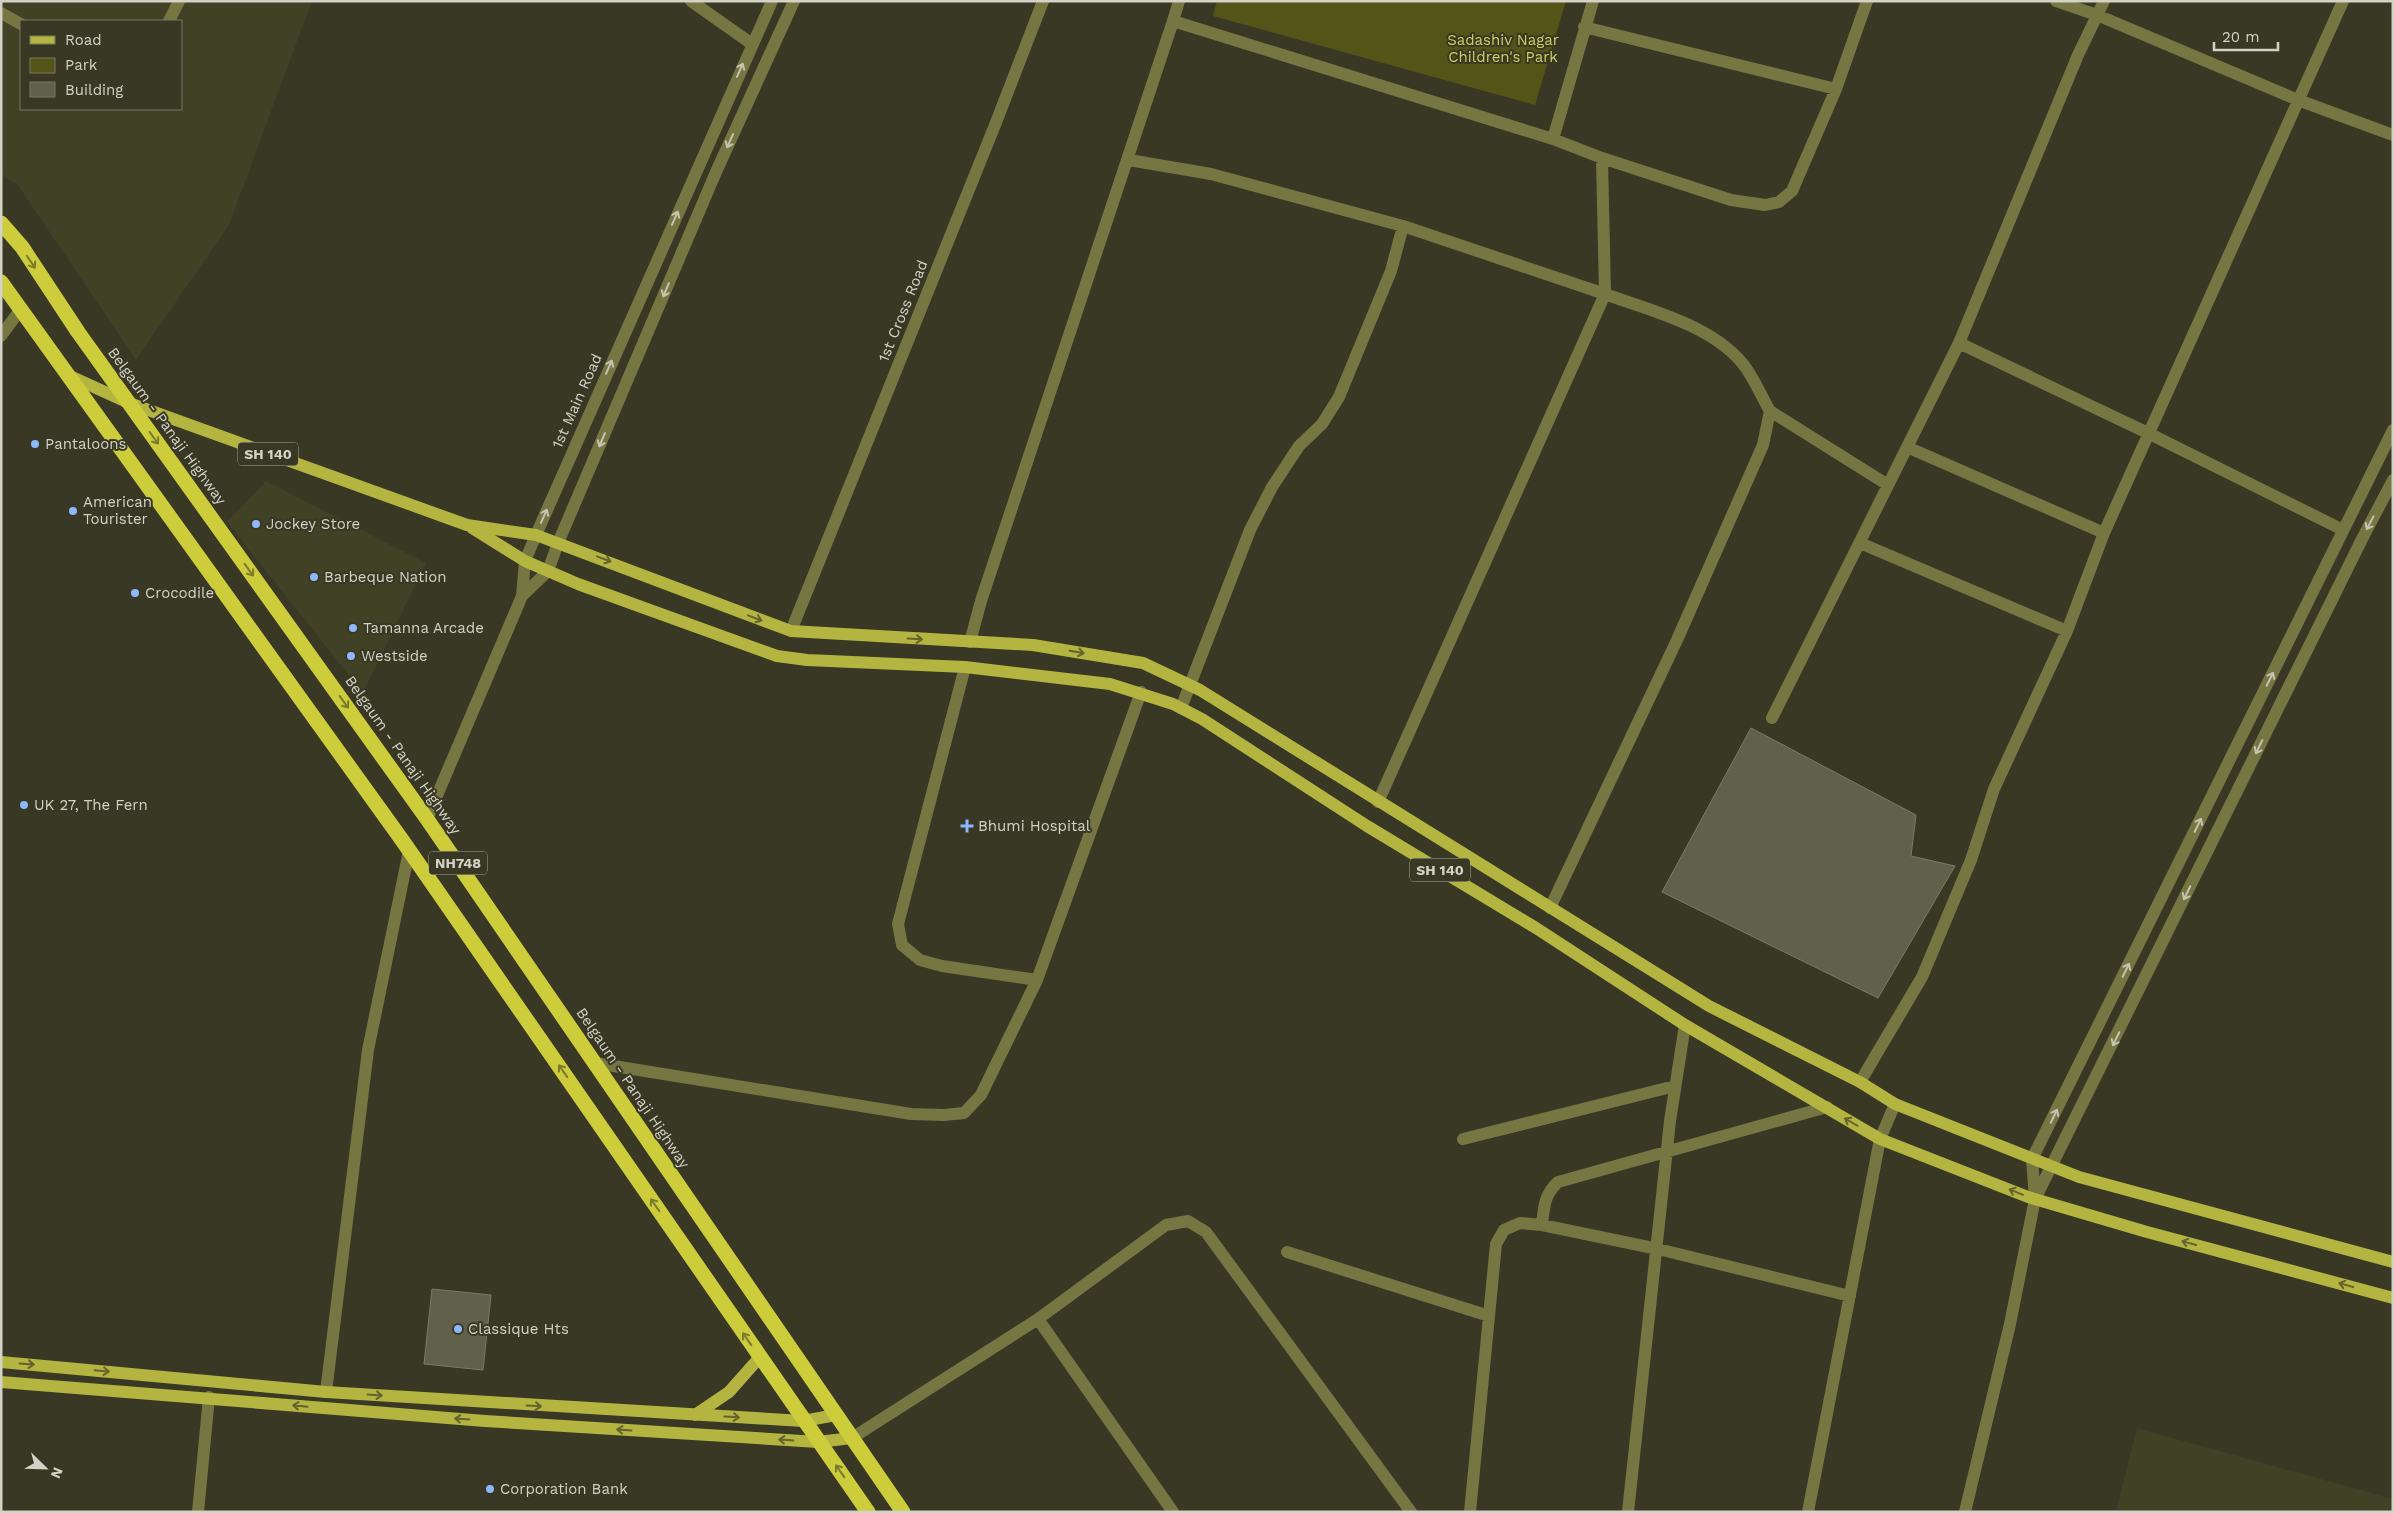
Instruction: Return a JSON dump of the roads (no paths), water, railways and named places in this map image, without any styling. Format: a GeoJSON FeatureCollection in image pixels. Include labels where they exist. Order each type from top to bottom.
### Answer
{"type":"FeatureCollection","features":[{"type":"Feature","properties":{"kind":"highway","name":"Belgaum - Panaji Highway"},"geometry":{"type":"LineString","coordinates":[[1,224],[22,247],[129,403],[427,819],[903,1512]]}},
{"type":"Feature","properties":{"kind":"highway","name":"NH748"},"geometry":{"type":"LineString","coordinates":[[1,282],[20,310],[72,377],[409,851],[868,1512]]}},
{"type":"Feature","properties":{"kind":"main road","name":"SH 140"},"geometry":{"type":"LineString","coordinates":[[72,377],[129,403],[467,525],[536,535],[791,632],[1033,645],[1128,660],[1158,668],[1192,686],[1709,1006],[1860,1082],[1895,1104],[2032,1160],[2079,1177],[2393,1262]]}},
{"type":"Feature","properties":{"kind":"main road","name":"SH 140"},"geometry":{"type":"LineString","coordinates":[[467,525],[525,562],[578,584],[777,656],[807,660],[965,668],[1110,684],[1142,692],[1181,708],[1367,826],[1536,928],[1685,1026],[1880,1139],[2035,1199],[2156,1235],[2393,1298]]}},
{"type":"Feature","properties":{"kind":"main road"},"geometry":{"type":"LineString","coordinates":[[695,1414],[729,1392],[760,1357]]}},
{"type":"Feature","properties":{"kind":"main road"},"geometry":{"type":"LineString","coordinates":[[1,1362],[326,1392],[803,1420],[836,1415]]}},
{"type":"Feature","properties":{"kind":"main road"},"geometry":{"type":"LineString","coordinates":[[1,1382],[209,1397],[466,1419],[818,1442],[852,1438]]}},
{"type":"Feature","properties":{"kind":"street"},"geometry":{"type":"LineString","coordinates":[[170,20],[180,1]]}},
{"type":"Feature","properties":{"kind":"street"},"geometry":{"type":"LineString","coordinates":[[691,1],[752,44]]}},
{"type":"Feature","properties":{"kind":"street","name":"1st Main Road"},"geometry":{"type":"LineString","coordinates":[[427,819],[522,596],[525,562],[536,535],[772,1]]}},
{"type":"Feature","properties":{"kind":"street"},"geometry":{"type":"LineString","coordinates":[[522,596],[548,571],[558,543],[716,172],[794,1]]}},
{"type":"Feature","properties":{"kind":"street","name":"1st Cross Road"},"geometry":{"type":"LineString","coordinates":[[791,632],[996,125],[1043,1]]}},
{"type":"Feature","properties":{"kind":"street"},"geometry":{"type":"LineString","coordinates":[[970,642],[981,601],[1129,160],[1180,1]]}},
{"type":"Feature","properties":{"kind":"street"},"geometry":{"type":"LineString","coordinates":[[1553,139],[1593,1]]}},
{"type":"Feature","properties":{"kind":"street"},"geometry":{"type":"LineString","coordinates":[[1173,21],[1553,139],[1602,158],[1731,200],[1765,205],[1778,202],[1792,191],[1836,89],[1867,1]]}},
{"type":"Feature","properties":{"kind":"street"},"geometry":{"type":"LineString","coordinates":[[2056,1],[2097,15],[2298,100],[2393,135]]}},
{"type":"Feature","properties":{"kind":"street"},"geometry":{"type":"LineString","coordinates":[[1772,718],[1959,343],[2104,1]]}},
{"type":"Feature","properties":{"kind":"street"},"geometry":{"type":"LineString","coordinates":[[1860,1082],[1922,977],[1971,860],[1994,789],[2067,631],[2104,533],[2150,434],[2342,1]]}},
{"type":"Feature","properties":{"kind":"street"},"geometry":{"type":"LineString","coordinates":[[1,13],[20,23]]}},
{"type":"Feature","properties":{"kind":"street"},"geometry":{"type":"LineString","coordinates":[[1584,27],[1836,89]]}},
{"type":"Feature","properties":{"kind":"street"},"geometry":{"type":"LineString","coordinates":[[1378,802],[1605,294],[1602,158]]}},
{"type":"Feature","properties":{"kind":"street"},"geometry":{"type":"LineString","coordinates":[[1129,160],[1211,174],[1403,226],[1605,294],[1702,330],[1727,348],[1745,367],[1770,411],[1888,485]]}},
{"type":"Feature","properties":{"kind":"street"},"geometry":{"type":"LineString","coordinates":[[1181,708],[1192,686],[1250,530],[1272,487],[1299,446],[1322,424],[1338,396],[1391,271],[1403,226]]}},
{"type":"Feature","properties":{"kind":"street"},"geometry":{"type":"LineString","coordinates":[[1,336],[20,310]]}},
{"type":"Feature","properties":{"kind":"street"},"geometry":{"type":"LineString","coordinates":[[1959,343],[2150,434],[2343,530]]}},
{"type":"Feature","properties":{"kind":"street"},"geometry":{"type":"LineString","coordinates":[[1550,908],[1681,631],[1763,445],[1770,411]]}},
{"type":"Feature","properties":{"kind":"street"},"geometry":{"type":"LineString","coordinates":[[1965,1512],[2010,1324],[2035,1199],[2032,1160],[2393,430]]}},
{"type":"Feature","properties":{"kind":"street"},"geometry":{"type":"LineString","coordinates":[[1907,447],[2104,533]]}},
{"type":"Feature","properties":{"kind":"street"},"geometry":{"type":"LineString","coordinates":[[2035,1199],[2053,1167],[2362,539],[2393,480]]}},
{"type":"Feature","properties":{"kind":"street"},"geometry":{"type":"LineString","coordinates":[[1860,542],[2067,631]]}},
{"type":"Feature","properties":{"kind":"street"},"geometry":{"type":"LineString","coordinates":[[965,668],[898,924],[902,946],[920,960],[942,966],[1037,980]]}},
{"type":"Feature","properties":{"kind":"street"},"geometry":{"type":"LineString","coordinates":[[595,1063],[912,1114],[944,1115],[964,1113],[981,1095],[1037,980],[1142,692]]}},
{"type":"Feature","properties":{"kind":"street"},"geometry":{"type":"LineString","coordinates":[[326,1392],[368,1050],[409,851]]}},
{"type":"Feature","properties":{"kind":"street"},"geometry":{"type":"LineString","coordinates":[[1628,1512],[1658,1249],[1666,1152],[1685,1026]]}},
{"type":"Feature","properties":{"kind":"street"},"geometry":{"type":"LineString","coordinates":[[1463,1139],[1675,1086]]}},
{"type":"Feature","properties":{"kind":"street"},"geometry":{"type":"LineString","coordinates":[[1808,1512],[1880,1139],[1895,1104]]}},
{"type":"Feature","properties":{"kind":"street"},"geometry":{"type":"LineString","coordinates":[[1542,1225],[1545,1198],[1549,1190],[1558,1182],[1827,1107]]}},
{"type":"Feature","properties":{"kind":"street"},"geometry":{"type":"LineString","coordinates":[[852,1438],[1038,1319],[1166,1225],[1188,1221],[1206,1232],[1411,1512]]}},
{"type":"Feature","properties":{"kind":"street"},"geometry":{"type":"LineString","coordinates":[[1470,1512],[1496,1244],[1504,1230],[1520,1223],[1542,1225],[1658,1249],[1850,1296]]}},
{"type":"Feature","properties":{"kind":"street"},"geometry":{"type":"LineString","coordinates":[[1287,1252],[1489,1316]]}},
{"type":"Feature","properties":{"kind":"street"},"geometry":{"type":"LineString","coordinates":[[1038,1319],[1173,1512]]}},
{"type":"Feature","properties":{"kind":"street"},"geometry":{"type":"LineString","coordinates":[[198,1512],[209,1397]]}},
{"type":"Feature","properties":{"kind":"place","name":"Pantaloons"},"geometry":{"type":"Point","coordinates":[35,444]}},
{"type":"Feature","properties":{"kind":"place","name":"American Tourister"},"geometry":{"type":"Point","coordinates":[73,511]}},
{"type":"Feature","properties":{"kind":"place","name":"Jockey Store"},"geometry":{"type":"Point","coordinates":[256,524]}},
{"type":"Feature","properties":{"kind":"place","name":"Barbeque Nation"},"geometry":{"type":"Point","coordinates":[314,577]}},
{"type":"Feature","properties":{"kind":"place","name":"Crocodile"},"geometry":{"type":"Point","coordinates":[135,593]}},
{"type":"Feature","properties":{"kind":"place","name":"Tamanna Arcade"},"geometry":{"type":"Point","coordinates":[353,628]}},
{"type":"Feature","properties":{"kind":"place","name":"Westside"},"geometry":{"type":"Point","coordinates":[351,656]}},
{"type":"Feature","properties":{"kind":"place","name":"UK 27, The Fern"},"geometry":{"type":"Point","coordinates":[24,805]}},
{"type":"Feature","properties":{"kind":"place","name":"Bhumi Hospital"},"geometry":{"type":"Point","coordinates":[967,826]}},
{"type":"Feature","properties":{"kind":"place","name":"Classique Hts"},"geometry":{"type":"Point","coordinates":[458,1329]}},
{"type":"Feature","properties":{"kind":"place","name":"Corporation Bank"},"geometry":{"type":"Point","coordinates":[490,1489]}},
{"type":"Feature","properties":{"kind":"park label","name":"Sadashiv Nagar Children's Park"},"geometry":{"type":"Point","coordinates":[1503,48]}}]}
